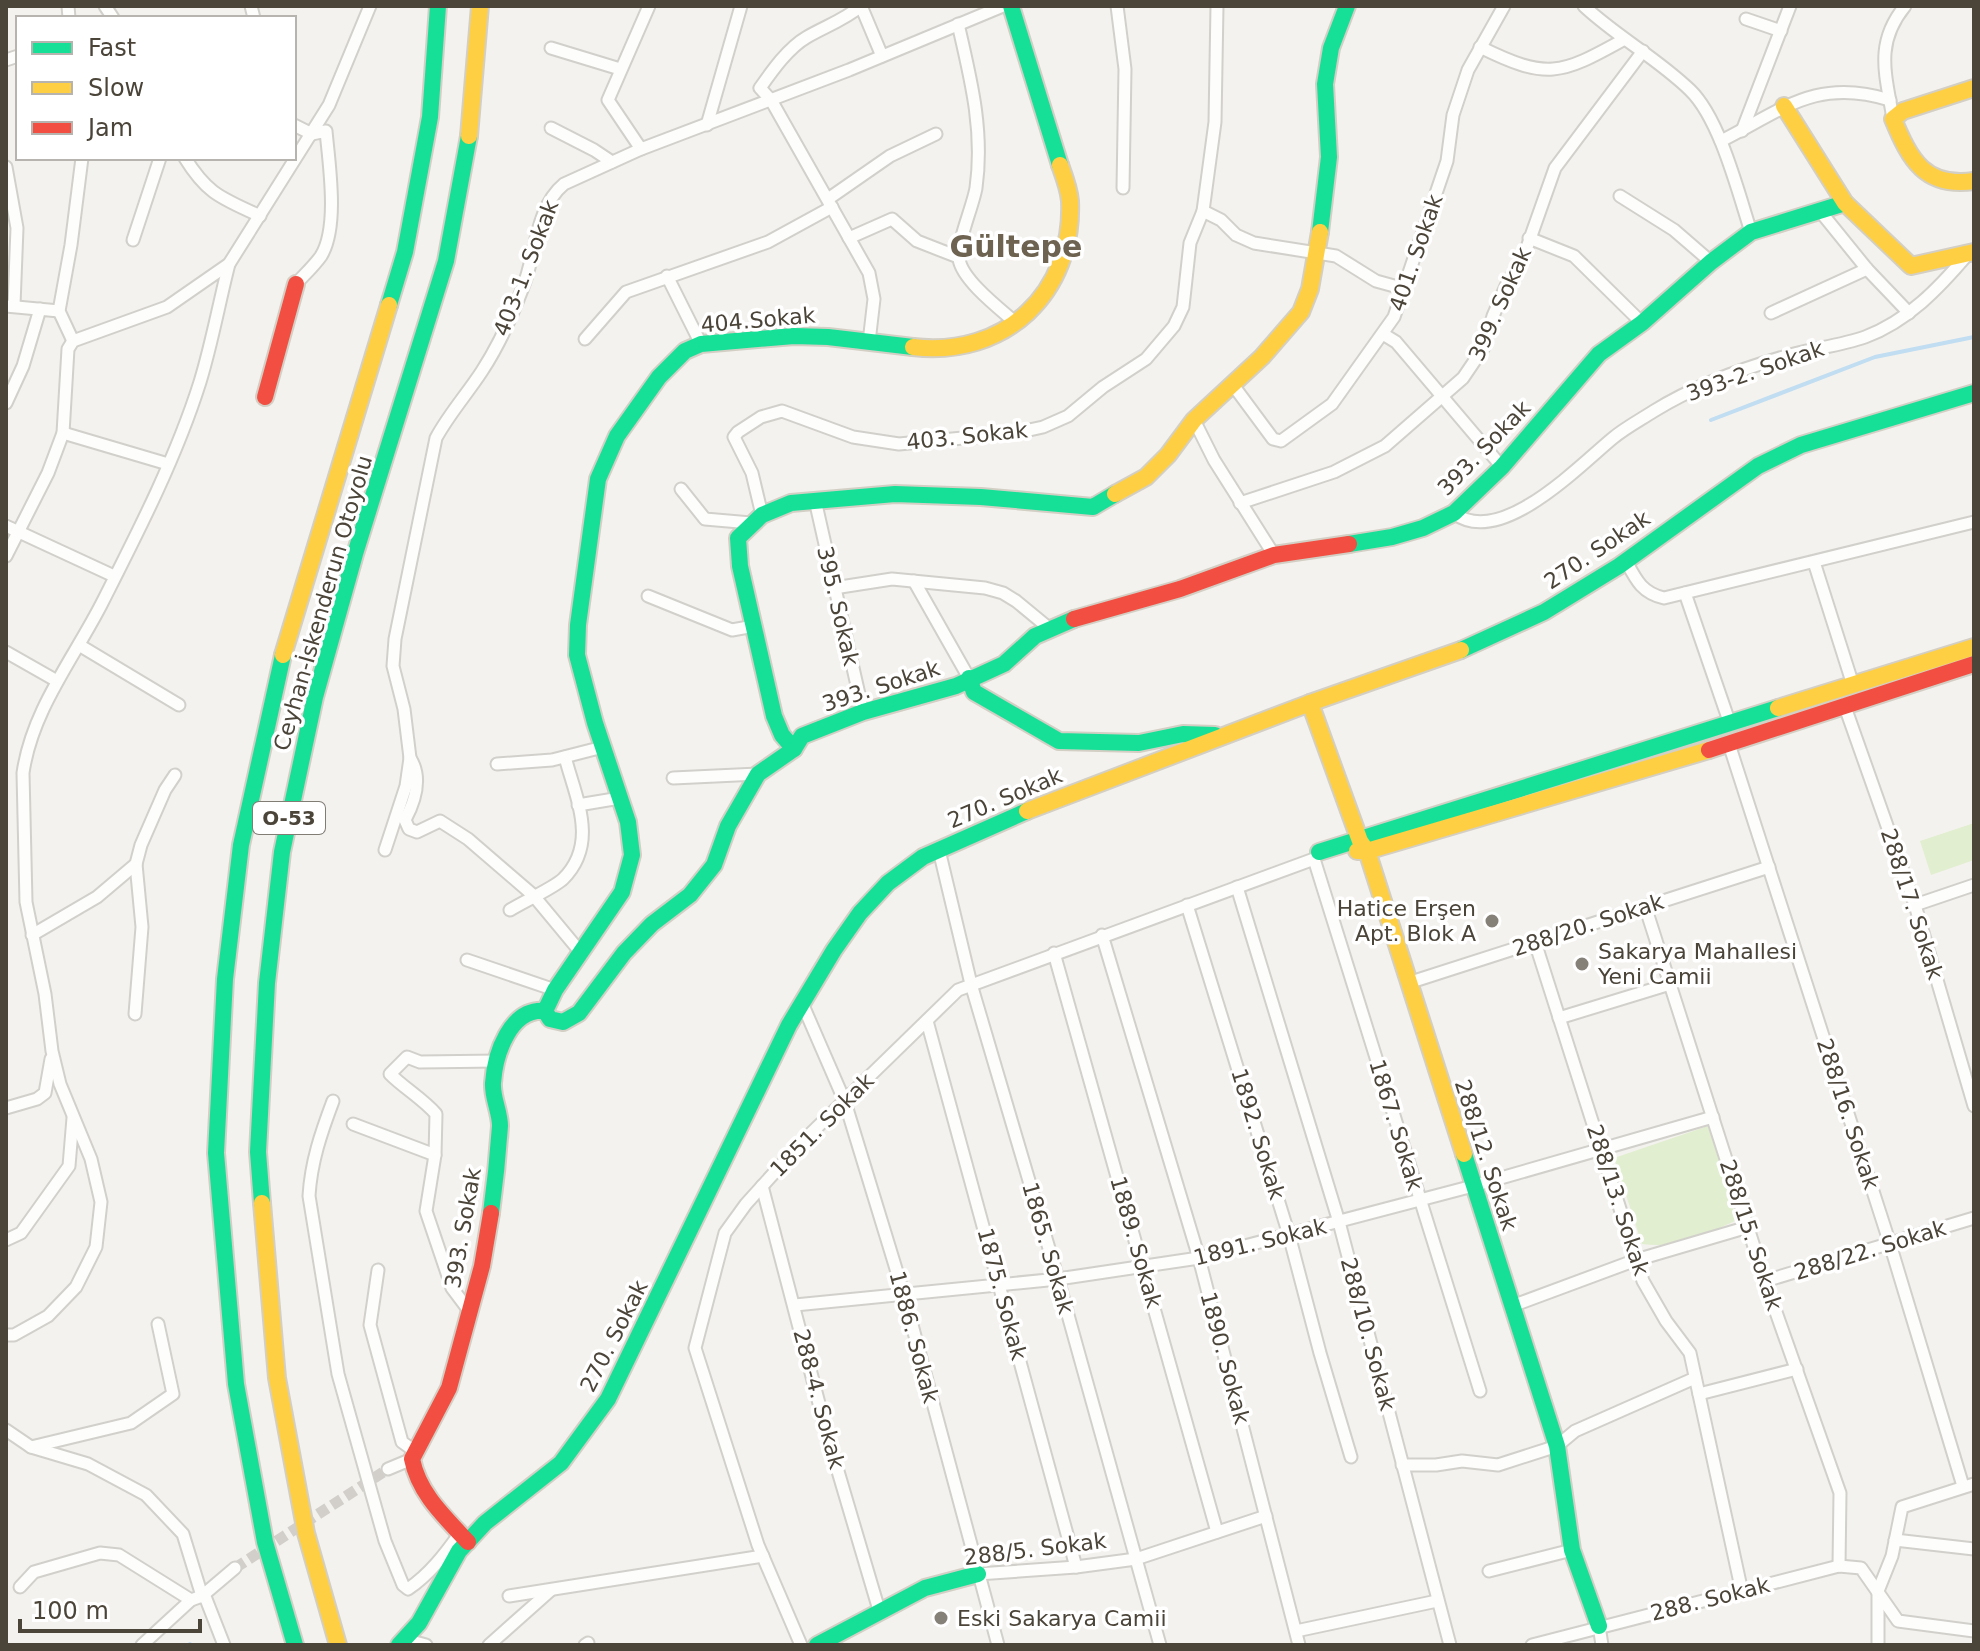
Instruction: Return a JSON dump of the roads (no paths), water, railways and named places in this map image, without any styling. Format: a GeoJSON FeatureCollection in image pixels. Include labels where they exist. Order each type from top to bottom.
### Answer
{"type":"FeatureCollection","features":[{"type":"Feature","properties":{"kind":"main road","name":"Ceyhan-İskenderun Otoyolu"},"geometry":{"type":"LineString","coordinates":[[295,1645],[265,1542],[236,1384],[216,1153],[225,979],[241,845],[274,687],[405,252],[430,117],[438,6]]}},
{"type":"Feature","properties":{"kind":"main road","name":"Ceyhan-İskenderun Otoyolu"},"geometry":{"type":"LineString","coordinates":[[338,1645],[306,1533],[277,1378],[258,1152],[267,983],[282,852],[315,697],[355,554],[446,261],[472,122],[480,6]]}},
{"type":"Feature","properties":{"kind":"main road","name":"404.Sokak"},"geometry":{"type":"LineString","coordinates":[[545,1011],[555,990],[622,892],[632,855],[628,822],[577,655],[578,625],[598,479],[617,436],[659,377],[685,351],[701,344],[794,336],[928,349],[982,342],[1016,323],[1039,302],[1057,275],[1069,233],[1070,197],[1011,6]]}},
{"type":"Feature","properties":{"kind":"main road"},"geometry":{"type":"LineString","coordinates":[[794,749],[782,735],[774,716],[740,566],[738,538],[756,519],[791,503],[924,495],[1093,507],[1146,477],[1168,455],[1194,420],[1286,332],[1301,312],[1310,289],[1317,254],[1329,157],[1325,84],[1331,48],[1347,6]]}},
{"type":"Feature","properties":{"kind":"main road"},"geometry":{"type":"LineString","coordinates":[[1974,88],[1903,111],[1893,119],[1916,164],[1937,180],[1949,184],[1974,181]]}},
{"type":"Feature","properties":{"kind":"main road"},"geometry":{"type":"LineString","coordinates":[[1784,106],[1845,203],[1911,266],[1972,256]]}},
{"type":"Feature","properties":{"kind":"main road","name":"393. Sokak"},"geometry":{"type":"LineString","coordinates":[[414,1454],[449,1388],[482,1266],[494,1192],[500,1121],[493,1085],[502,1042],[525,1013],[545,1011],[550,1019],[563,1022],[579,1013],[624,953],[652,924],[690,895],[714,865],[728,826],[758,774],[794,749],[802,736],[863,712],[956,686],[971,685],[1004,664],[1035,636],[1076,618],[1180,589],[1274,555],[1392,537],[1423,528],[1454,513],[1502,467],[1599,354],[1642,323],[1711,262],[1751,232],[1845,203]]}},
{"type":"Feature","properties":{"kind":"main road"},"geometry":{"type":"LineString","coordinates":[[265,397],[296,284]]}},
{"type":"Feature","properties":{"kind":"main road","name":"270. Sokak"},"geometry":{"type":"LineString","coordinates":[[402,1642],[419,1623],[464,1537],[561,1463],[608,1399],[802,1003],[860,913],[888,883],[923,857],[993,824],[1310,703],[1470,647],[1544,612],[1626,561],[1758,466],[1801,445],[1974,393]]}},
{"type":"Feature","properties":{"kind":"main road"},"geometry":{"type":"LineString","coordinates":[[1363,846],[1974,647]]}},
{"type":"Feature","properties":{"kind":"main road"},"geometry":{"type":"LineString","coordinates":[[1317,855],[1363,846],[1729,744],[1974,664]]}},
{"type":"Feature","properties":{"kind":"main road"},"geometry":{"type":"LineString","coordinates":[[971,685],[1059,741],[1139,743],[1183,734],[1225,736]]}},
{"type":"Feature","properties":{"kind":"main road","name":"288/12. Sokak"},"geometry":{"type":"LineString","coordinates":[[1310,703],[1363,846],[1557,1446],[1572,1550],[1599,1626]]}},
{"type":"Feature","properties":{"kind":"main road"},"geometry":{"type":"LineString","coordinates":[[414,1454],[413,1471],[435,1507],[464,1537]]}},
{"type":"Feature","properties":{"kind":"main road","name":"288/5. Sokak"},"geometry":{"type":"LineString","coordinates":[[817,1645],[925,1588],[978,1574]]}},
{"type":"Feature","properties":{"kind":"street"},"geometry":{"type":"LineString","coordinates":[[296,159],[329,105],[370,6]]}},
{"type":"Feature","properties":{"kind":"street"},"geometry":{"type":"LineString","coordinates":[[707,125],[741,6]]}},
{"type":"Feature","properties":{"kind":"street"},"geometry":{"type":"LineString","coordinates":[[869,342],[873,287],[869,273],[771,100],[760,88],[804,39],[844,20],[861,6],[882,56]]}},
{"type":"Feature","properties":{"kind":"street","name":"403-1. Sokak"},"geometry":{"type":"LineString","coordinates":[[385,850],[406,786],[410,758],[404,709],[393,666],[395,639],[436,438],[504,333],[524,285],[545,212],[555,192],[564,184],[641,149],[1003,6]]}},
{"type":"Feature","properties":{"kind":"street"},"geometry":{"type":"LineString","coordinates":[[1117,6],[1125,69],[1123,188]]}},
{"type":"Feature","properties":{"kind":"street","name":"403. Sokak"},"geometry":{"type":"LineString","coordinates":[[756,519],[752,473],[734,437],[761,417],[782,411],[853,437],[899,444],[1016,433],[1043,427],[1068,416],[1103,387],[1146,359],[1174,326],[1183,307],[1190,243],[1203,211],[1215,122],[1217,6]]}},
{"type":"Feature","properties":{"kind":"street","name":"401. Sokak"},"geometry":{"type":"LineString","coordinates":[[1233,385],[1273,439],[1281,441],[1332,404],[1383,334],[1394,317],[1405,289],[1447,161],[1453,115],[1468,70],[1504,6]]}},
{"type":"Feature","properties":{"kind":"street"},"geometry":{"type":"LineString","coordinates":[[1584,6],[1693,93],[1721,141],[1751,232]]}},
{"type":"Feature","properties":{"kind":"street"},"geometry":{"type":"LineString","coordinates":[[1742,131],[1790,6]]}},
{"type":"Feature","properties":{"kind":"street"},"geometry":{"type":"LineString","coordinates":[[1893,119],[1884,61],[1890,25],[1905,6]]}},
{"type":"Feature","properties":{"kind":"street"},"geometry":{"type":"LineString","coordinates":[[641,149],[608,100],[646,7]]}},
{"type":"Feature","properties":{"kind":"street"},"geometry":{"type":"LineString","coordinates":[[1746,19],[1781,31]]}},
{"type":"Feature","properties":{"kind":"street"},"geometry":{"type":"LineString","coordinates":[[958,24],[977,104],[980,134],[976,189],[958,257],[962,269],[986,297],[1016,323]]}},
{"type":"Feature","properties":{"kind":"street"},"geometry":{"type":"LineString","coordinates":[[1480,47],[1507,60],[1553,70],[1568,68],[1623,40]]}},
{"type":"Feature","properties":{"kind":"street"},"geometry":{"type":"LineString","coordinates":[[551,48],[620,69]]}},
{"type":"Feature","properties":{"kind":"street","name":"399. Sokak"},"geometry":{"type":"LineString","coordinates":[[1240,503],[1334,472],[1385,446],[1441,399],[1474,366],[1502,296],[1525,253],[1555,168],[1643,51]]}},
{"type":"Feature","properties":{"kind":"street"},"geometry":{"type":"LineString","coordinates":[[1721,141],[1784,106],[1808,97],[1842,90],[1890,100]]}},
{"type":"Feature","properties":{"kind":"street"},"geometry":{"type":"LineString","coordinates":[[296,126],[312,134],[326,131],[332,192],[322,254],[296,284]]}},
{"type":"Feature","properties":{"kind":"street"},"geometry":{"type":"LineString","coordinates":[[551,128],[612,162]]}},
{"type":"Feature","properties":{"kind":"street"},"geometry":{"type":"LineString","coordinates":[[585,339],[626,292],[768,242],[830,203],[890,156],[936,134]]}},
{"type":"Feature","properties":{"kind":"street"},"geometry":{"type":"LineString","coordinates":[[73,341],[59,311],[82,160]]}},
{"type":"Feature","properties":{"kind":"street"},"geometry":{"type":"LineString","coordinates":[[133,240],[159,160]]}},
{"type":"Feature","properties":{"kind":"street"},"geometry":{"type":"LineString","coordinates":[[187,160],[213,194],[260,216]]}},
{"type":"Feature","properties":{"kind":"street"},"geometry":{"type":"LineString","coordinates":[[6,1335],[14,1335],[48,1316],[76,1287],[96,1247],[101,1202],[91,1159],[60,1084],[26,902],[25,755],[57,681],[79,645],[168,464],[201,379],[229,264],[296,160]]}},
{"type":"Feature","properties":{"kind":"street"},"geometry":{"type":"LineString","coordinates":[[6,167],[17,228],[10,305],[59,311]]}},
{"type":"Feature","properties":{"kind":"street"},"geometry":{"type":"LineString","coordinates":[[1620,196],[1674,230],[1711,262]]}},
{"type":"Feature","properties":{"kind":"street"},"geometry":{"type":"LineString","coordinates":[[1203,211],[1221,220],[1236,235],[1254,243],[1336,256],[1376,281],[1405,289]]}},
{"type":"Feature","properties":{"kind":"street"},"geometry":{"type":"LineString","coordinates":[[1820,211],[1867,269],[1909,313]]}},
{"type":"Feature","properties":{"kind":"street"},"geometry":{"type":"LineString","coordinates":[[849,238],[892,219],[917,241],[958,257]]}},
{"type":"Feature","properties":{"kind":"street"},"geometry":{"type":"LineString","coordinates":[[1529,238],[1574,256],[1642,323]]}},
{"type":"Feature","properties":{"kind":"street","name":"393-2. Sokak"},"geometry":{"type":"LineString","coordinates":[[1454,513],[1462,519],[1473,521],[1517,514],[1616,435],[1673,399],[1776,360],[1866,337],[1909,313],[1972,256]]}},
{"type":"Feature","properties":{"kind":"street"},"geometry":{"type":"LineString","coordinates":[[6,556],[48,473],[63,433],[68,349],[73,341],[167,307],[229,264]]}},
{"type":"Feature","properties":{"kind":"street"},"geometry":{"type":"LineString","coordinates":[[1771,313],[1867,269]]}},
{"type":"Feature","properties":{"kind":"street"},"geometry":{"type":"LineString","coordinates":[[667,276],[701,344]]}},
{"type":"Feature","properties":{"kind":"street"},"geometry":{"type":"LineString","coordinates":[[6,403],[23,366],[40,309]]}},
{"type":"Feature","properties":{"kind":"street"},"geometry":{"type":"LineString","coordinates":[[1383,334],[1396,342],[1441,399],[1502,467]]}},
{"type":"Feature","properties":{"kind":"street"},"geometry":{"type":"LineString","coordinates":[[1194,420],[1240,503],[1274,555]]}},
{"type":"Feature","properties":{"kind":"street"},"geometry":{"type":"LineString","coordinates":[[63,433],[168,464]]}},
{"type":"Feature","properties":{"kind":"street"},"geometry":{"type":"LineString","coordinates":[[681,489],[705,519],[756,519]]}},
{"type":"Feature","properties":{"kind":"street","name":"395. Sokak"},"geometry":{"type":"LineString","coordinates":[[815,500],[863,712]]}},
{"type":"Feature","properties":{"kind":"street"},"geometry":{"type":"LineString","coordinates":[[1626,561],[1641,587],[1652,595],[1664,598],[1974,522]]}},
{"type":"Feature","properties":{"kind":"street"},"geometry":{"type":"LineString","coordinates":[[6,526],[114,576]]}},
{"type":"Feature","properties":{"kind":"street"},"geometry":{"type":"LineString","coordinates":[[1814,562],[1853,685]]}},
{"type":"Feature","properties":{"kind":"street"},"geometry":{"type":"LineString","coordinates":[[834,588],[892,579],[970,585],[1003,593],[1050,629]]}},
{"type":"Feature","properties":{"kind":"street"},"geometry":{"type":"LineString","coordinates":[[914,581],[971,685]]}},
{"type":"Feature","properties":{"kind":"street"},"geometry":{"type":"LineString","coordinates":[[1685,593],[1730,724]]}},
{"type":"Feature","properties":{"kind":"street"},"geometry":{"type":"LineString","coordinates":[[648,596],[732,630],[754,626]]}},
{"type":"Feature","properties":{"kind":"street"},"geometry":{"type":"LineString","coordinates":[[79,645],[179,705]]}},
{"type":"Feature","properties":{"kind":"street"},"geometry":{"type":"LineString","coordinates":[[6,652],[57,681]]}},
{"type":"Feature","properties":{"kind":"street","name":"288/17. Sokak"},"geometry":{"type":"LineString","coordinates":[[1844,704],[1915,905],[1974,1106]]}},
{"type":"Feature","properties":{"kind":"street","name":"288/16. Sokak"},"geometry":{"type":"LineString","coordinates":[[1729,744],[1968,1485]]}},
{"type":"Feature","properties":{"kind":"street"},"geometry":{"type":"LineString","coordinates":[[497,764],[565,757],[603,747]]}},
{"type":"Feature","properties":{"kind":"street"},"geometry":{"type":"LineString","coordinates":[[510,910],[562,881],[581,856],[583,823],[565,757]]}},
{"type":"Feature","properties":{"kind":"street"},"geometry":{"type":"LineString","coordinates":[[410,758],[416,766],[417,778],[415,796],[405,820],[406,827],[417,832],[433,822],[444,822],[468,839],[533,895],[582,954]]}},
{"type":"Feature","properties":{"kind":"street"},"geometry":{"type":"LineString","coordinates":[[673,778],[758,774]]}},
{"type":"Feature","properties":{"kind":"street"},"geometry":{"type":"LineString","coordinates":[[135,1014],[142,927],[136,864],[147,831],[175,775]]}},
{"type":"Feature","properties":{"kind":"street"},"geometry":{"type":"LineString","coordinates":[[578,805],[620,798]]}},
{"type":"Feature","properties":{"kind":"street","name":"1865. Sokak"},"geometry":{"type":"LineString","coordinates":[[939,850],[971,984],[1058,1279],[1160,1645]]}},
{"type":"Feature","properties":{"kind":"street","name":"1851. Sokak"},"geometry":{"type":"LineString","coordinates":[[801,1645],[763,1556],[723,1443],[695,1348],[725,1233],[802,1142],[958,990],[1317,855]]}},
{"type":"Feature","properties":{"kind":"street","name":"1867. Sokak"},"geometry":{"type":"LineString","coordinates":[[1317,855],[1419,1200],[1480,1391]]}},
{"type":"Feature","properties":{"kind":"street"},"geometry":{"type":"LineString","coordinates":[[32,935],[97,897],[136,864]]}},
{"type":"Feature","properties":{"kind":"street","name":"288/20. Sokak"},"geometry":{"type":"LineString","coordinates":[[1408,983],[1769,867]]}},
{"type":"Feature","properties":{"kind":"street"},"geometry":{"type":"LineString","coordinates":[[1915,905],[1974,885]]}},
{"type":"Feature","properties":{"kind":"street","name":"288/10. Sokak"},"geometry":{"type":"LineString","coordinates":[[1237,887],[1339,1222],[1450,1645]]}},
{"type":"Feature","properties":{"kind":"street","name":"1892. Sokak"},"geometry":{"type":"LineString","coordinates":[[1187,905],[1289,1235],[1351,1457]]}},
{"type":"Feature","properties":{"kind":"street","name":"288/15. Sokak"},"geometry":{"type":"LineString","coordinates":[[1645,906],[1765,1281],[1840,1493],[1839,1566]]}},
{"type":"Feature","properties":{"kind":"street","name":"1890. Sokak"},"geometry":{"type":"LineString","coordinates":[[1102,935],[1199,1258],[1299,1645]]}},
{"type":"Feature","properties":{"kind":"street","name":"288/13. Sokak"},"geometry":{"type":"LineString","coordinates":[[1535,942],[1643,1281],[1666,1321],[1690,1353],[1742,1592]]}},
{"type":"Feature","properties":{"kind":"street","name":"1889. Sokak"},"geometry":{"type":"LineString","coordinates":[[1054,953],[1217,1532]]}},
{"type":"Feature","properties":{"kind":"street"},"geometry":{"type":"LineString","coordinates":[[467,960],[555,990]]}},
{"type":"Feature","properties":{"kind":"street"},"geometry":{"type":"LineString","coordinates":[[1559,1018],[1670,984]]}},
{"type":"Feature","properties":{"kind":"street","name":"1886. Sokak"},"geometry":{"type":"LineString","coordinates":[[802,1003],[845,1102],[904,1295],[998,1645]]}},
{"type":"Feature","properties":{"kind":"street","name":"1875. Sokak"},"geometry":{"type":"LineString","coordinates":[[927,1021],[1076,1567]]}},
{"type":"Feature","properties":{"kind":"street"},"geometry":{"type":"LineString","coordinates":[[6,1108],[37,1099],[45,1093],[52,1051]]}},
{"type":"Feature","properties":{"kind":"street"},"geometry":{"type":"LineString","coordinates":[[470,1312],[452,1288],[426,1211],[435,1155],[436,1114],[390,1074],[407,1057],[420,1062],[498,1061]]}},
{"type":"Feature","properties":{"kind":"street"},"geometry":{"type":"LineString","coordinates":[[333,1101],[316,1146],[309,1196],[338,1374],[385,1541],[403,1585],[408,1589],[418,1582],[464,1537]]}},
{"type":"Feature","properties":{"kind":"street"},"geometry":{"type":"LineString","coordinates":[[6,1240],[21,1233],[69,1166],[73,1116]]}},
{"type":"Feature","properties":{"kind":"street","name":"1891. Sokak"},"geometry":{"type":"LineString","coordinates":[[795,1305],[1058,1279],[1199,1258],[1601,1151],[1713,1117]]}},
{"type":"Feature","properties":{"kind":"street"},"geometry":{"type":"LineString","coordinates":[[353,1124],[435,1155]]}},
{"type":"Feature","properties":{"kind":"street","name":"288-4. Sokak"},"geometry":{"type":"LineString","coordinates":[[762,1186],[827,1434],[879,1610]]}},
{"type":"Feature","properties":{"kind":"street","name":"288/22. Sokak"},"geometry":{"type":"LineString","coordinates":[[1765,1281],[1974,1218]]}},
{"type":"Feature","properties":{"kind":"street"},"geometry":{"type":"LineString","coordinates":[[1512,1306],[1636,1260],[1748,1227]]}},
{"type":"Feature","properties":{"kind":"street"},"geometry":{"type":"LineString","coordinates":[[378,1270],[370,1325],[402,1442],[414,1454],[388,1469]]}},
{"type":"Feature","properties":{"kind":"street"},"geometry":{"type":"LineString","coordinates":[[31,1447],[131,1423],[173,1394],[158,1324]]}},
{"type":"Feature","properties":{"kind":"street"},"geometry":{"type":"LineString","coordinates":[[1699,1394],[1797,1369]]}},
{"type":"Feature","properties":{"kind":"street"},"geometry":{"type":"LineString","coordinates":[[1402,1465],[1462,1461],[1498,1465],[1557,1446],[1575,1431],[1695,1378]]}},
{"type":"Feature","properties":{"kind":"street"},"geometry":{"type":"LineString","coordinates":[[6,1430],[31,1447],[88,1464],[146,1495],[183,1534],[197,1598]]}},
{"type":"Feature","properties":{"kind":"street"},"geometry":{"type":"LineString","coordinates":[[1878,1645],[1878,1591],[1892,1556],[1902,1507],[1968,1485]]}},
{"type":"Feature","properties":{"kind":"street","name":"288/5. Sokak"},"geometry":{"type":"LineString","coordinates":[[978,1574],[1136,1559],[1266,1516]]}},
{"type":"Feature","properties":{"kind":"street"},"geometry":{"type":"LineString","coordinates":[[1895,1540],[1974,1549]]}},
{"type":"Feature","properties":{"kind":"street"},"geometry":{"type":"LineString","coordinates":[[1489,1571],[1572,1550]]}},
{"type":"Feature","properties":{"kind":"street"},"geometry":{"type":"LineString","coordinates":[[20,1587],[34,1572],[100,1553],[119,1555],[197,1598],[206,1599],[224,1645]]}},
{"type":"Feature","properties":{"kind":"street"},"geometry":{"type":"LineString","coordinates":[[509,1596],[763,1556]]}},
{"type":"Feature","properties":{"kind":"street"},"geometry":{"type":"LineString","coordinates":[[1839,1566],[1861,1568],[1898,1621],[1974,1631]]}},
{"type":"Feature","properties":{"kind":"street","name":"288. Sokak"},"geometry":{"type":"LineString","coordinates":[[1532,1645],[1839,1566]]}},
{"type":"Feature","properties":{"kind":"street"},"geometry":{"type":"LineString","coordinates":[[142,1645],[235,1568]]}},
{"type":"Feature","properties":{"kind":"street"},"geometry":{"type":"LineString","coordinates":[[489,1645],[551,1590]]}},
{"type":"Feature","properties":{"kind":"street"},"geometry":{"type":"LineString","coordinates":[[1296,1631],[1437,1601]]}},
{"type":"Feature","properties":{"kind":"street"},"geometry":{"type":"LineString","coordinates":[[1599,1626],[1602,1645]]}},
{"type":"Feature","properties":{"kind":"street"},"geometry":{"type":"LineString","coordinates":[[402,1642],[426,1645]]}},
{"type":"Feature","properties":{"kind":"waterway"},"geometry":{"type":"LineString","coordinates":[[1711,420],[1875,357],[1974,337]]}},
{"type":"Feature","properties":{"kind":"tunnel"},"geometry":{"type":"LineString","coordinates":[[235,1568],[388,1469]]}},
{"type":"Feature","properties":{"kind":"place","name":"Hatice Erşen Apt. Blok A"},"geometry":{"type":"Point","coordinates":[1492,921]}},
{"type":"Feature","properties":{"kind":"place","name":"Sakarya Mahallesi Yeni Camii"},"geometry":{"type":"Point","coordinates":[1582,964]}},
{"type":"Feature","properties":{"kind":"place","name":"Eski Sakarya Camii"},"geometry":{"type":"Point","coordinates":[941,1618]}},
{"type":"Feature","properties":{"kind":"district","name":"Gültepe"},"geometry":{"type":"Point","coordinates":[1016,246]}}]}
